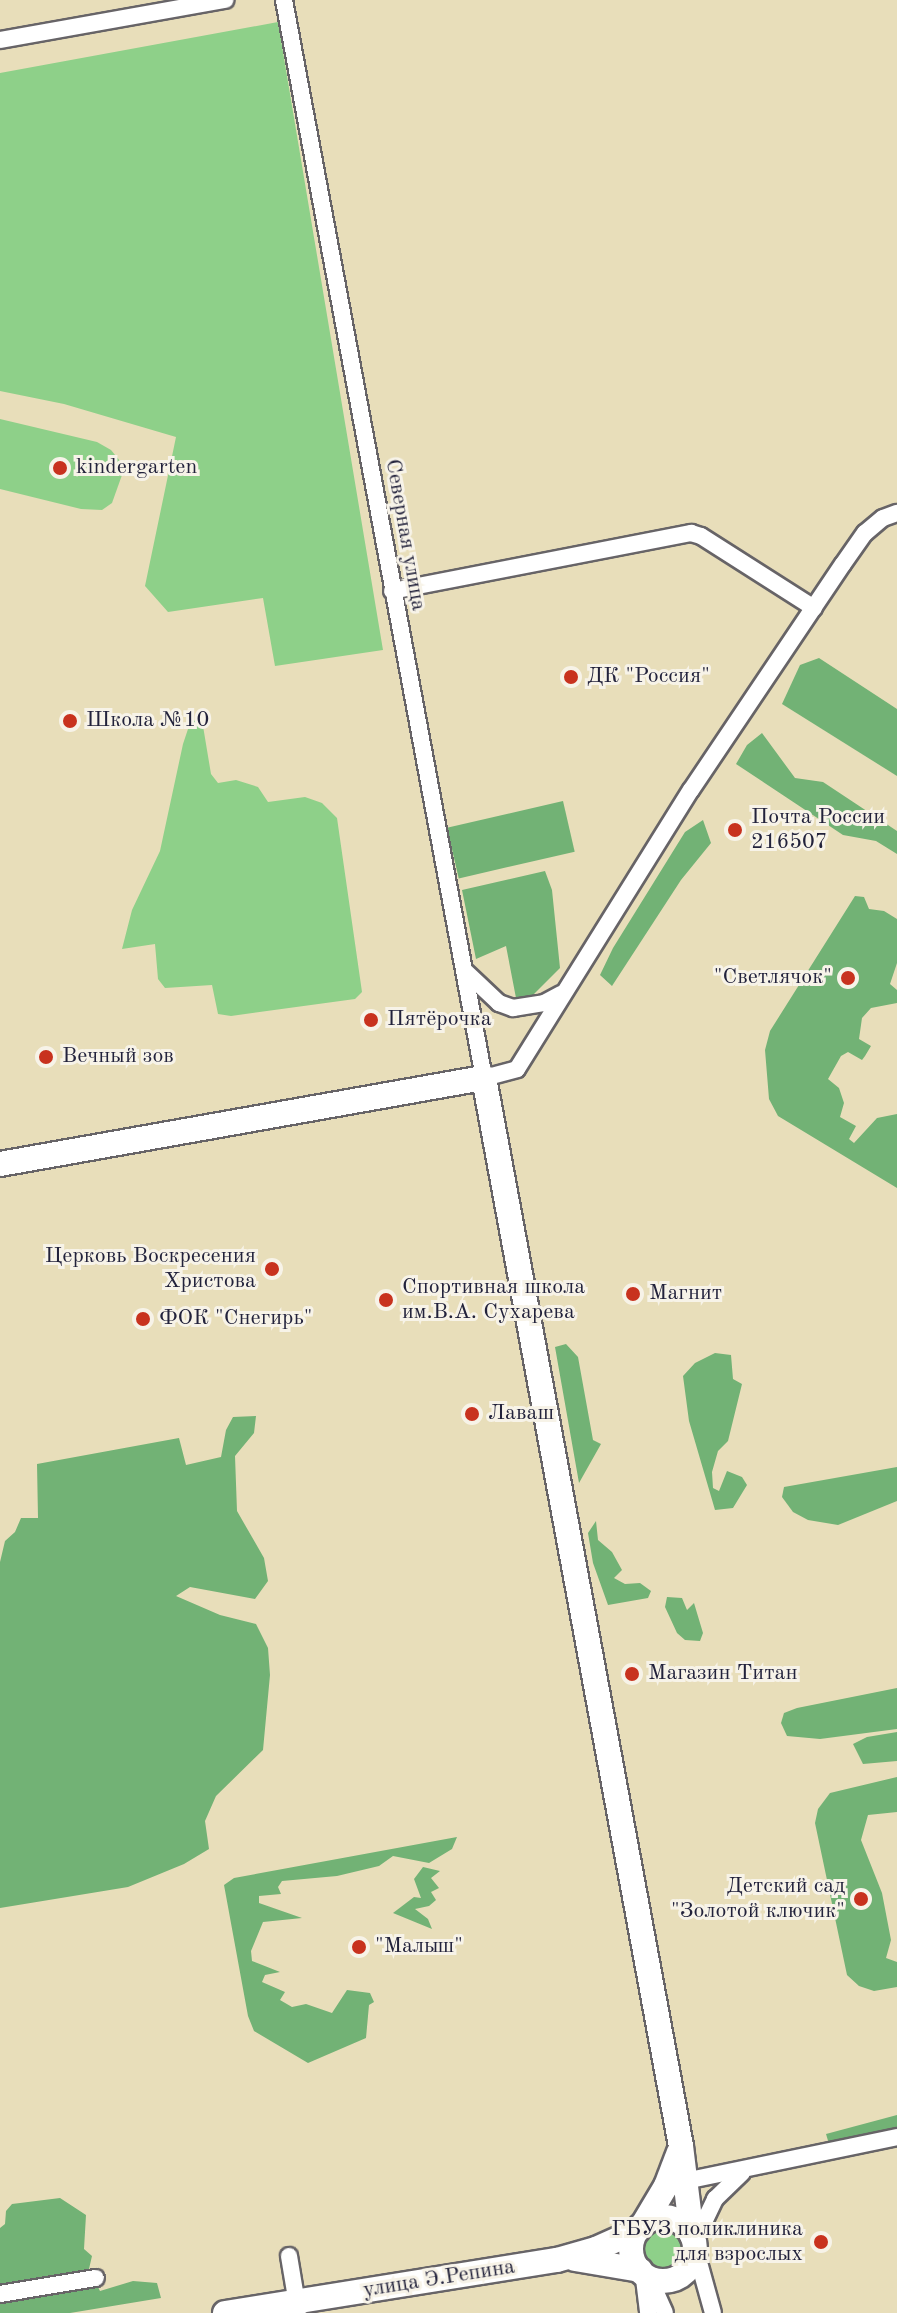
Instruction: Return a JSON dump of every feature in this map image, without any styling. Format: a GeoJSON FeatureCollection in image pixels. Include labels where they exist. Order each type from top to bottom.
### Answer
{"type":"FeatureCollection","features":[{"type":"Feature","properties":{"kind":"street"},"geometry":{"type":"LineString","coordinates":[[0,40],[225,0]]}},
{"type":"Feature","properties":{"kind":"street","name":"Северная улица"},"geometry":{"type":"LineString","coordinates":[[284,0],[484,1078]]}},
{"type":"Feature","properties":{"kind":"street"},"geometry":{"type":"LineString","coordinates":[[0,1164],[484,1078],[517,1069],[691,790],[843,564],[865,533],[883,518],[897,513]]}},
{"type":"Feature","properties":{"kind":"street"},"geometry":{"type":"LineString","coordinates":[[392,591],[691,533],[701,536],[814,608]]}},
{"type":"Feature","properties":{"kind":"street"},"geometry":{"type":"LineString","coordinates":[[464,971],[499,1003],[513,1008],[544,1003],[563,993]]}},
{"type":"Feature","properties":{"kind":"street"},"geometry":{"type":"LineString","coordinates":[[484,1078],[681,2146],[694,2242],[713,2313]]}},
{"type":"Feature","properties":{"kind":"street"},"geometry":{"type":"LineString","coordinates":[[685,2181],[897,2137]]}},
{"type":"Feature","properties":{"kind":"street"},"geometry":{"type":"LineString","coordinates":[[665,2313],[632,2255],[641,2227],[673,2172],[681,2146]]}},
{"type":"Feature","properties":{"kind":"street"},"geometry":{"type":"LineString","coordinates":[[644,2274],[663,2280],[677,2278],[692,2263],[694,2242],[723,2189],[755,2168]]}},
{"type":"Feature","properties":{"kind":"street"},"geometry":{"type":"LineString","coordinates":[[641,2227],[667,2217],[682,2223],[694,2242]]}},
{"type":"Feature","properties":{"kind":"street","name":"улица Э.Репина"},"geometry":{"type":"LineString","coordinates":[[225,2313],[298,2307],[557,2260],[596,2249],[641,2227]]}},
{"type":"Feature","properties":{"kind":"street"},"geometry":{"type":"LineString","coordinates":[[289,2256],[298,2307]]}},
{"type":"Feature","properties":{"kind":"street","name":"улица Э.Репина"},"geometry":{"type":"LineString","coordinates":[[557,2260],[587,2260],[644,2274]]}},
{"type":"Feature","properties":{"kind":"street"},"geometry":{"type":"LineString","coordinates":[[644,2274],[648,2313]]}},
{"type":"Feature","properties":{"kind":"street"},"geometry":{"type":"LineString","coordinates":[[0,2294],[96,2278]]}},
{"type":"Feature","properties":{"kind":"green space"},"geometry":{"type":"Polygon","coordinates":[[[278,22],[383,650],[275,666],[263,598],[168,612],[145,586],[176,437],[64,404],[0,391],[0,73],[278,22]]]}},
{"type":"Feature","properties":{"kind":"green space","name":"kindergarten"},"geometry":{"type":"Polygon","coordinates":[[[0,419],[97,442],[111,450],[120,461],[122,475],[112,503],[102,510],[81,509],[0,489],[0,419]]]}},
{"type":"Feature","properties":{"kind":"green space"},"geometry":{"type":"Polygon","coordinates":[[[819,658],[897,709],[897,776],[782,704],[800,665],[819,658]]]}},
{"type":"Feature","properties":{"kind":"green space"},"geometry":{"type":"Polygon","coordinates":[[[201,714],[211,774],[218,783],[236,780],[258,787],[268,802],[305,797],[322,803],[337,818],[362,992],[355,999],[231,1016],[218,1014],[212,985],[165,988],[158,979],[155,944],[122,949],[132,910],[160,851],[189,726],[201,714]]]}},
{"type":"Feature","properties":{"kind":"green space"},"geometry":{"type":"Polygon","coordinates":[[[762,733],[795,778],[823,782],[897,831],[897,854],[876,841],[843,835],[736,764],[747,745],[762,733]]]}},
{"type":"Feature","properties":{"kind":"green space"},"geometry":{"type":"Polygon","coordinates":[[[563,801],[575,852],[459,878],[447,828],[563,801]]]}},
{"type":"Feature","properties":{"kind":"green space"},"geometry":{"type":"Polygon","coordinates":[[[703,820],[711,843],[681,880],[612,986],[600,975],[613,948],[685,832],[703,820]]]}},
{"type":"Feature","properties":{"kind":"green space"},"geometry":{"type":"Polygon","coordinates":[[[545,871],[552,890],[560,968],[533,995],[516,998],[506,946],[476,959],[462,890],[545,871]]]}},
{"type":"Feature","properties":{"kind":"green space","name":"\"Светлячок\""},"geometry":{"type":"Polygon","coordinates":[[[855,896],[864,897],[869,909],[884,911],[897,919],[897,963],[890,984],[897,990],[897,1003],[871,1008],[862,1018],[859,1039],[871,1046],[865,1056],[862,1060],[848,1052],[841,1056],[828,1079],[839,1088],[844,1103],[840,1117],[856,1126],[849,1139],[854,1143],[877,1118],[897,1114],[897,1188],[778,1116],[769,1099],[765,1050],[770,1031],[855,896]]]}},
{"type":"Feature","properties":{"kind":"green space"},"geometry":{"type":"Polygon","coordinates":[[[566,1344],[578,1357],[593,1440],[601,1444],[579,1483],[555,1347],[566,1344]]]}},
{"type":"Feature","properties":{"kind":"green space"},"geometry":{"type":"Polygon","coordinates":[[[715,1353],[731,1355],[733,1379],[742,1384],[728,1441],[718,1451],[712,1472],[713,1488],[719,1491],[727,1471],[742,1477],[747,1485],[733,1508],[715,1510],[689,1421],[683,1376],[695,1363],[715,1353]]]}},
{"type":"Feature","properties":{"kind":"green space"},"geometry":{"type":"Polygon","coordinates":[[[256,1416],[254,1433],[235,1456],[237,1511],[264,1558],[268,1581],[255,1599],[190,1587],[176,1596],[220,1615],[256,1624],[268,1648],[270,1675],[263,1750],[216,1796],[205,1821],[209,1849],[184,1864],[128,1887],[0,1908],[0,1562],[5,1541],[15,1532],[21,1518],[38,1518],[37,1464],[179,1438],[186,1465],[221,1457],[226,1430],[233,1417],[256,1416]]]}},
{"type":"Feature","properties":{"kind":"green space"},"geometry":{"type":"Polygon","coordinates":[[[897,1467],[897,1501],[838,1525],[808,1520],[793,1512],[782,1497],[784,1487],[897,1467]]]}},
{"type":"Feature","properties":{"kind":"green space"},"geometry":{"type":"Polygon","coordinates":[[[596,1521],[598,1540],[612,1552],[622,1570],[614,1578],[625,1584],[640,1583],[651,1591],[648,1598],[608,1605],[593,1563],[588,1533],[596,1521]]]}},
{"type":"Feature","properties":{"kind":"green space"},"geometry":{"type":"Polygon","coordinates":[[[667,1597],[682,1598],[687,1610],[694,1603],[703,1633],[700,1641],[685,1640],[677,1633],[665,1607],[667,1597]]]}},
{"type":"Feature","properties":{"kind":"green space"},"geometry":{"type":"Polygon","coordinates":[[[897,1688],[897,1729],[820,1739],[787,1736],[781,1723],[784,1713],[797,1708],[897,1688]]]}},
{"type":"Feature","properties":{"kind":"green space"},"geometry":{"type":"Polygon","coordinates":[[[897,1732],[897,1761],[863,1764],[853,1744],[867,1737],[897,1732]]]}},
{"type":"Feature","properties":{"kind":"green space","name":"Детский сад \"Золотой ключик\""},"geometry":{"type":"Polygon","coordinates":[[[897,1777],[897,1812],[868,1815],[861,1840],[882,1893],[891,1940],[886,1958],[897,1962],[897,1987],[874,1991],[859,1986],[847,1975],[815,1823],[818,1809],[830,1793],[897,1777]]]}},
{"type":"Feature","properties":{"kind":"green space"},"geometry":{"type":"Polygon","coordinates":[[[457,1837],[452,1849],[429,1863],[393,1856],[379,1866],[337,1876],[282,1881],[278,1887],[281,1894],[259,1896],[259,1903],[302,1918],[263,1922],[251,1951],[252,1961],[280,1972],[265,1975],[262,1982],[285,1992],[280,2000],[292,2007],[306,2004],[332,2013],[347,1990],[370,1993],[374,2002],[369,2005],[366,2038],[308,2063],[254,2031],[248,2016],[224,1885],[234,1878],[457,1837]]]}},
{"type":"Feature","properties":{"kind":"green space"},"geometry":{"type":"Polygon","coordinates":[[[423,1867],[440,1871],[431,1878],[439,1888],[431,1892],[436,1900],[429,1906],[415,1909],[428,1919],[432,1929],[393,1913],[414,1897],[421,1898],[414,1879],[423,1867]]]}},
{"type":"Feature","properties":{"kind":"green space"},"geometry":{"type":"Polygon","coordinates":[[[897,2115],[897,2130],[829,2144],[826,2134],[897,2115]]]}},
{"type":"Feature","properties":{"kind":"green space"},"geometry":{"type":"Polygon","coordinates":[[[60,2198],[86,2215],[84,2249],[92,2256],[89,2269],[100,2291],[133,2281],[157,2283],[161,2298],[70,2313],[0,2313],[0,2228],[5,2224],[6,2211],[12,2204],[60,2198]]]}},
{"type":"Feature","properties":{"kind":"green space"},"geometry":{"type":"Polygon","coordinates":[[[663,2230],[676,2236],[682,2249],[676,2262],[663,2268],[650,2262],[644,2249],[650,2236],[663,2230]]]}},
{"type":"Feature","properties":{"kind":"place","name":"kindergarten"},"geometry":{"type":"Point","coordinates":[60,468]}},
{"type":"Feature","properties":{"kind":"place","name":"ДК \"Россия\""},"geometry":{"type":"Point","coordinates":[571,677]}},
{"type":"Feature","properties":{"kind":"place","name":"Школа №10"},"geometry":{"type":"Point","coordinates":[70,721]}},
{"type":"Feature","properties":{"kind":"place","name":"Почта России 216507"},"geometry":{"type":"Point","coordinates":[735,830]}},
{"type":"Feature","properties":{"kind":"place","name":"\"Светлячок\""},"geometry":{"type":"Point","coordinates":[848,978]}},
{"type":"Feature","properties":{"kind":"place","name":"Пятёрочка"},"geometry":{"type":"Point","coordinates":[371,1020]}},
{"type":"Feature","properties":{"kind":"place","name":"Вечный зов"},"geometry":{"type":"Point","coordinates":[46,1057]}},
{"type":"Feature","properties":{"kind":"place","name":"Церковь Воскресения Христова"},"geometry":{"type":"Point","coordinates":[272,1269]}},
{"type":"Feature","properties":{"kind":"place","name":"Магнит"},"geometry":{"type":"Point","coordinates":[633,1294]}},
{"type":"Feature","properties":{"kind":"place","name":"Спортивная школа им.В.А. Сухарева"},"geometry":{"type":"Point","coordinates":[386,1300]}},
{"type":"Feature","properties":{"kind":"place","name":"ФОК \"Снегирь\""},"geometry":{"type":"Point","coordinates":[143,1319]}},
{"type":"Feature","properties":{"kind":"place","name":"Лаваш"},"geometry":{"type":"Point","coordinates":[472,1414]}},
{"type":"Feature","properties":{"kind":"place","name":"Магазин Титан"},"geometry":{"type":"Point","coordinates":[632,1674]}},
{"type":"Feature","properties":{"kind":"place","name":"Детский сад \"Золотой ключик\""},"geometry":{"type":"Point","coordinates":[861,1899]}},
{"type":"Feature","properties":{"kind":"place","name":"\"Малыш\""},"geometry":{"type":"Point","coordinates":[359,1947]}},
{"type":"Feature","properties":{"kind":"place","name":"ГБУЗ поликлиника для взрослых"},"geometry":{"type":"Point","coordinates":[821,2242]}}]}
